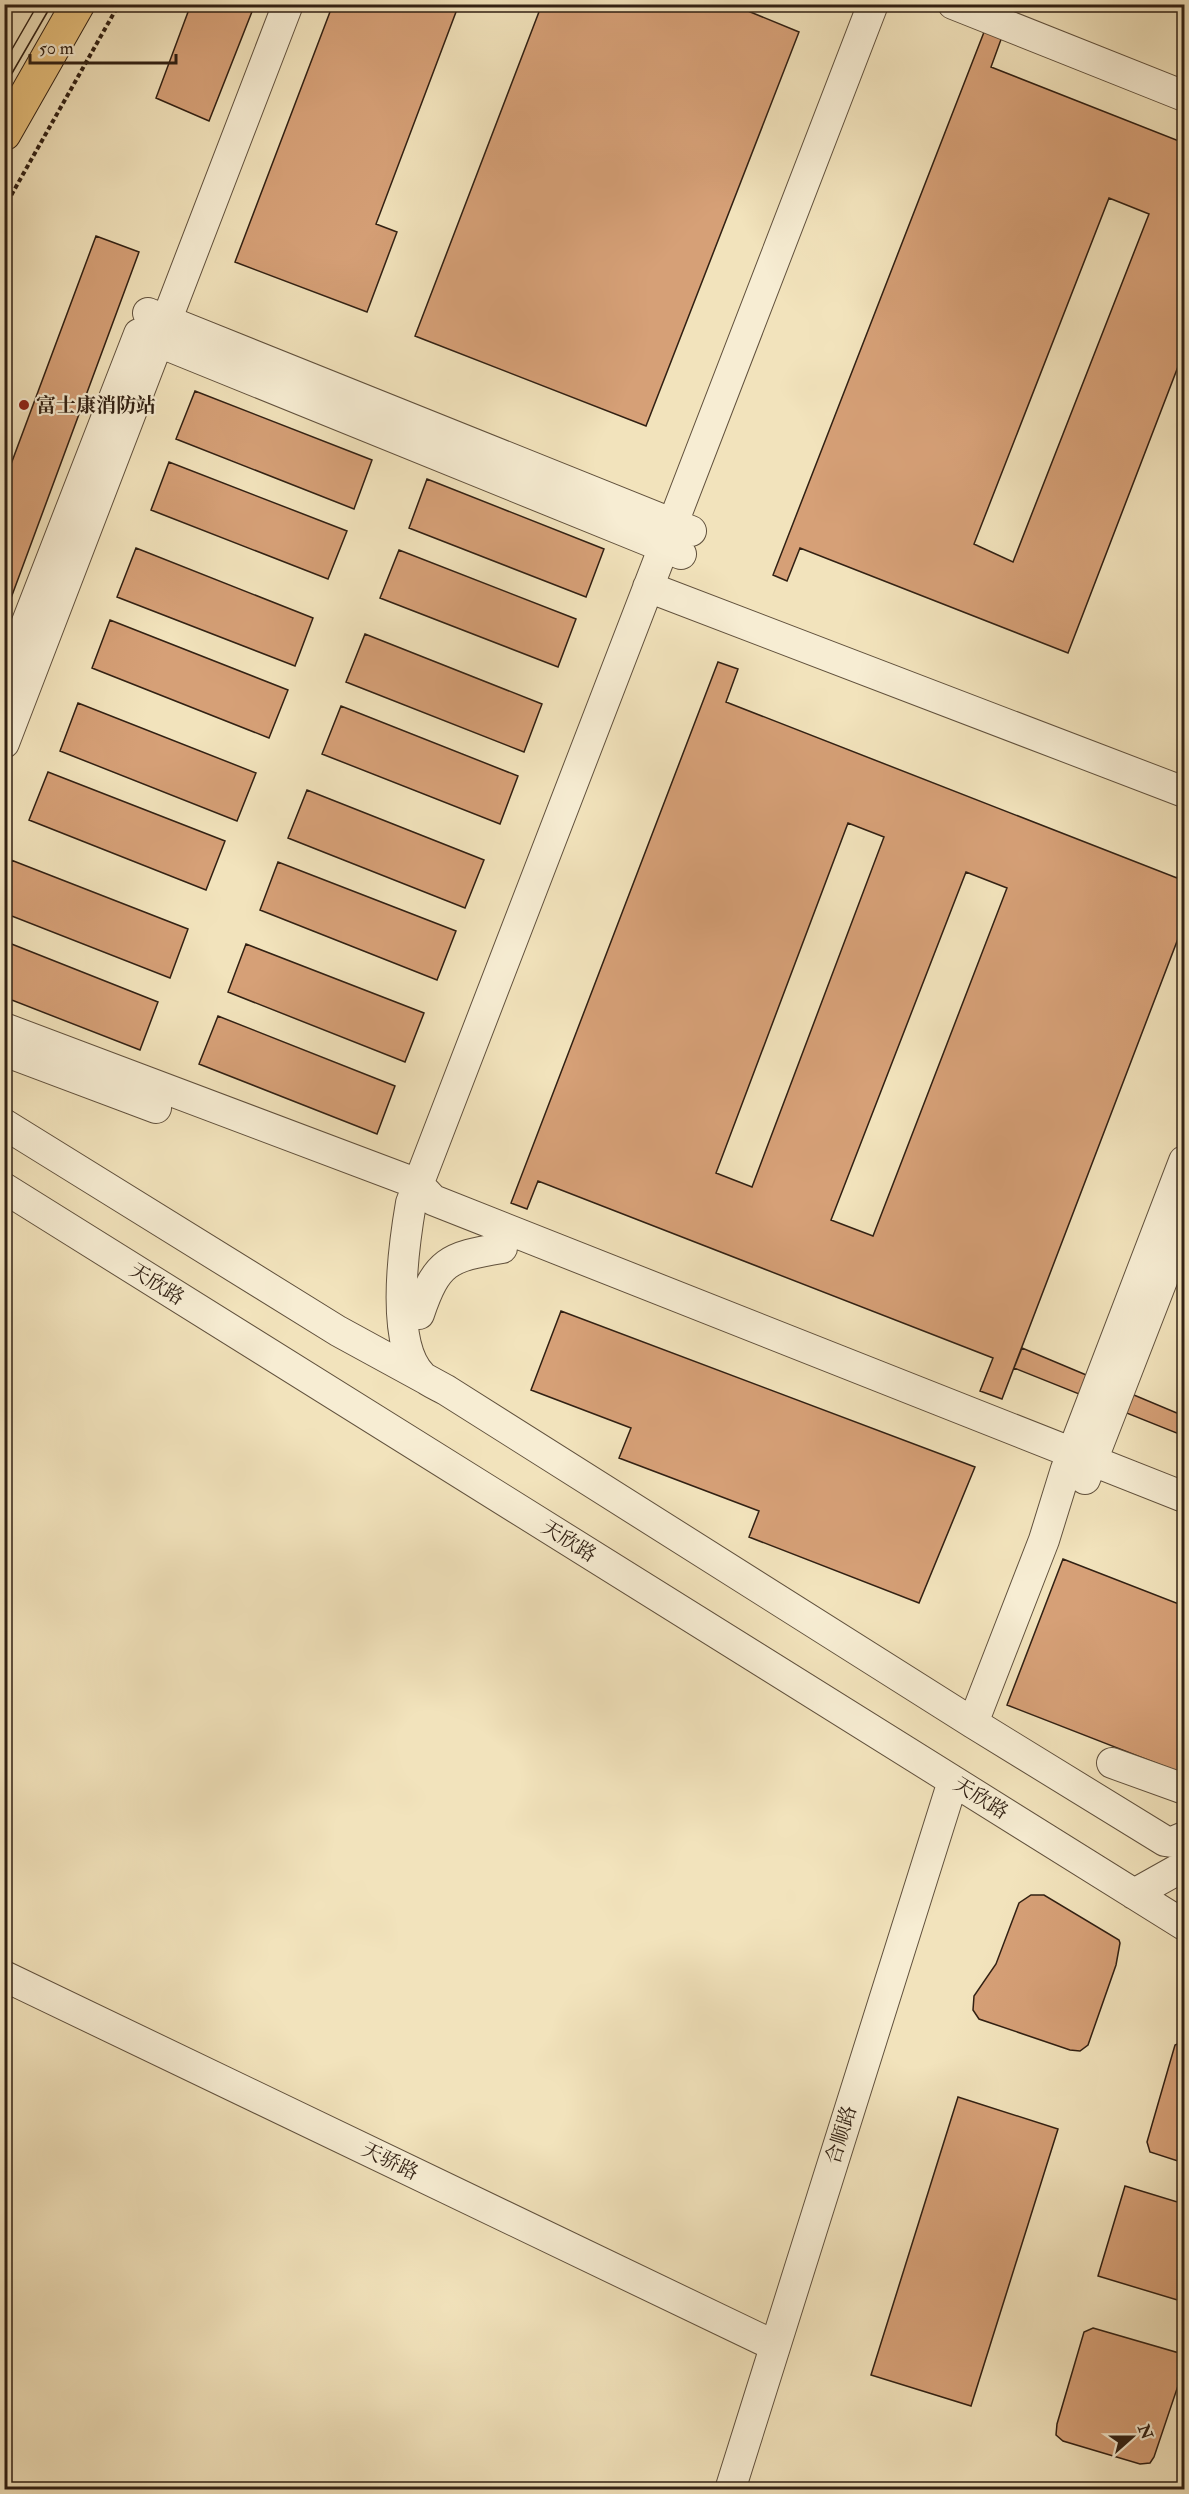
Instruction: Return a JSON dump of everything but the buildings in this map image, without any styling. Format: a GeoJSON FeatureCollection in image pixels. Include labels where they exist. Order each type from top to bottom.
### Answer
{"type":"FeatureCollection","features":[{"type":"Feature","properties":{"kind":"main road"},"geometry":{"type":"LineString","coordinates":[[4,134],[78,4]]}},
{"type":"Feature","properties":{"kind":"street"},"geometry":{"type":"LineString","coordinates":[[4,743],[268,4]]}},
{"type":"Feature","properties":{"kind":"street"},"geometry":{"type":"LineString","coordinates":[[4,681],[288,4]]}},
{"type":"Feature","properties":{"kind":"street"},"geometry":{"type":"LineString","coordinates":[[873,4],[677,539],[422,1201],[402,1269],[402,1306],[406,1340],[412,1361],[422,1376],[973,1723],[1165,1841],[1172,1842],[1185,1837]]}},
{"type":"Feature","properties":{"kind":"street"},"geometry":{"type":"LineString","coordinates":[[677,539],[894,4]]}},
{"type":"Feature","properties":{"kind":"street"},"geometry":{"type":"LineString","coordinates":[[953,4],[1185,96]]}},
{"type":"Feature","properties":{"kind":"street"},"geometry":{"type":"LineString","coordinates":[[1009,4],[1185,74]]}},
{"type":"Feature","properties":{"kind":"street"},"geometry":{"type":"LineString","coordinates":[[153,327],[677,539]]}},
{"type":"Feature","properties":{"kind":"street"},"geometry":{"type":"LineString","coordinates":[[657,591],[1185,792]]}},
{"type":"Feature","properties":{"kind":"street"},"geometry":{"type":"LineString","coordinates":[[4,1028],[422,1201],[1079,1465],[1185,1516]]}},
{"type":"Feature","properties":{"kind":"street"},"geometry":{"type":"LineString","coordinates":[[4,1051],[422,1201],[502,1248],[1079,1465],[1185,1497]]}},
{"type":"Feature","properties":{"kind":"street"},"geometry":{"type":"LineString","coordinates":[[4,1124],[338,1331],[446,1390]]}},
{"type":"Feature","properties":{"kind":"street"},"geometry":{"type":"LineString","coordinates":[[1079,1465],[1185,1161]]}},
{"type":"Feature","properties":{"kind":"street","name":"天欣路"},"geometry":{"type":"LineString","coordinates":[[4,1188],[1185,1925]]}},
{"type":"Feature","properties":{"kind":"street"},"geometry":{"type":"LineString","coordinates":[[422,1201],[417,1284],[419,1314],[432,1367],[446,1390]]}},
{"type":"Feature","properties":{"kind":"street"},"geometry":{"type":"LineString","coordinates":[[973,1723],[1044,1540],[1185,1224]]}},
{"type":"Feature","properties":{"kind":"street"},"geometry":{"type":"LineString","coordinates":[[419,1314],[427,1290],[438,1271],[454,1258],[502,1248]]}},
{"type":"Feature","properties":{"kind":"street"},"geometry":{"type":"LineString","coordinates":[[1112,1763],[1185,1789]]}},
{"type":"Feature","properties":{"kind":"street","name":"合顺路"},"geometry":{"type":"LineString","coordinates":[[730,2490],[953,1781]]}},
{"type":"Feature","properties":{"kind":"street"},"geometry":{"type":"LineString","coordinates":[[1134,1894],[1185,1866]]}},
{"type":"Feature","properties":{"kind":"street","name":"天骄路"},"geometry":{"type":"LineString","coordinates":[[4,1976],[775,2346]]}},
{"type":"Feature","properties":{"kind":"path"},"geometry":{"type":"LineString","coordinates":[[4,208],[119,4]]}},
{"type":"Feature","properties":{"kind":"tram line"},"geometry":{"type":"LineString","coordinates":[[4,63],[38,4]]}},
{"type":"Feature","properties":{"kind":"tram line"},"geometry":{"type":"LineString","coordinates":[[4,87],[52,4]]}},
{"type":"Feature","properties":{"kind":"place","name":"富士康消防站"},"geometry":{"type":"Point","coordinates":[24,405]}}]}
